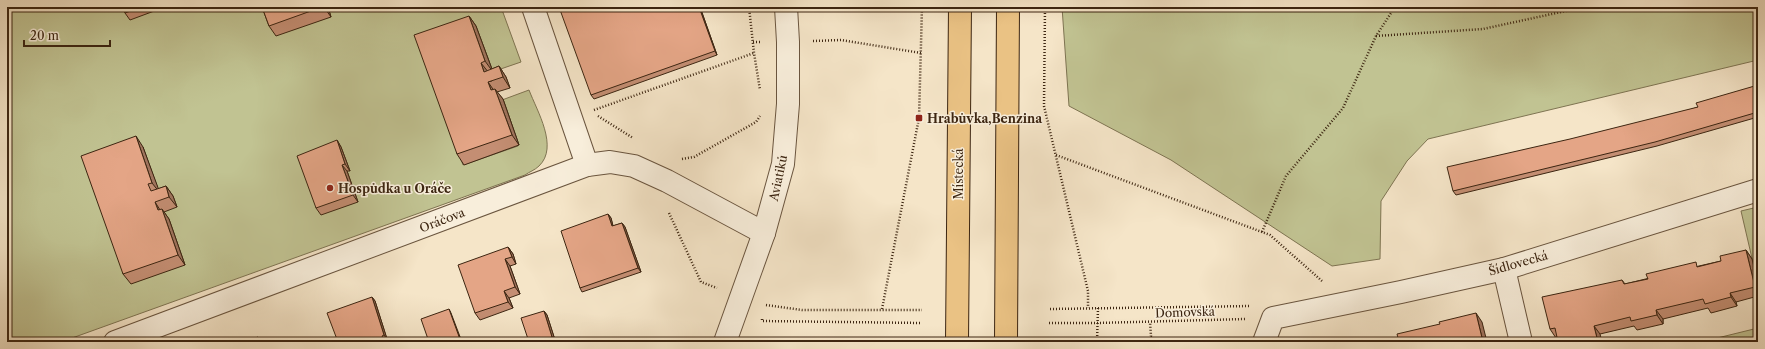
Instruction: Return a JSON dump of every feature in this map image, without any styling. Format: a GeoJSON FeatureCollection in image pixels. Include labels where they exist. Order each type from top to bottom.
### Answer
{"type":"FeatureCollection","features":[{"type":"Feature","properties":{"kind":"highway","name":"Místecká"},"geometry":{"type":"LineString","coordinates":[[957,342],[960,7]]}},
{"type":"Feature","properties":{"kind":"highway"},"geometry":{"type":"LineString","coordinates":[[1006,342],[1008,7]]}},
{"type":"Feature","properties":{"kind":"street"},"geometry":{"type":"LineString","coordinates":[[533,7],[587,165]]}},
{"type":"Feature","properties":{"kind":"street","name":"Aviatiků"},"geometry":{"type":"LineString","coordinates":[[726,342],[764,233],[783,164],[788,104],[788,42],[786,7]]}},
{"type":"Feature","properties":{"kind":"street","name":"Oráčova"},"geometry":{"type":"LineString","coordinates":[[115,342],[587,165],[610,162],[634,166],[667,181],[764,233]]}},
{"type":"Feature","properties":{"kind":"street","name":"Šídlovecká"},"geometry":{"type":"LineString","coordinates":[[1273,318],[1504,269],[1758,190]]}},
{"type":"Feature","properties":{"kind":"street"},"geometry":{"type":"LineString","coordinates":[[1504,269],[1521,342]]}},
{"type":"Feature","properties":{"kind":"street"},"geometry":{"type":"LineString","coordinates":[[1264,342],[1273,318]]}},
{"type":"Feature","properties":{"kind":"path"},"geometry":{"type":"LineString","coordinates":[[749,7],[761,96]]}},
{"type":"Feature","properties":{"kind":"path"},"geometry":{"type":"LineString","coordinates":[[882,309],[919,118],[922,7]]}},
{"type":"Feature","properties":{"kind":"path"},"geometry":{"type":"LineString","coordinates":[[1045,7],[1044,106],[1088,291],[1088,308]]}},
{"type":"Feature","properties":{"kind":"path"},"geometry":{"type":"LineString","coordinates":[[1262,232],[1286,176],[1343,108],[1376,36],[1395,7]]}},
{"type":"Feature","properties":{"kind":"path"},"geometry":{"type":"LineString","coordinates":[[1376,36],[1483,29],[1584,7]]}},
{"type":"Feature","properties":{"kind":"path"},"geometry":{"type":"LineString","coordinates":[[753,42],[841,40],[921,53]]}},
{"type":"Feature","properties":{"kind":"path"},"geometry":{"type":"LineString","coordinates":[[638,141],[591,112],[754,53]]}},
{"type":"Feature","properties":{"kind":"path"},"geometry":{"type":"LineString","coordinates":[[675,160],[694,157],[756,122],[764,110]]}},
{"type":"Feature","properties":{"kind":"path"},"geometry":{"type":"LineString","coordinates":[[1056,155],[1270,235],[1347,303]]}},
{"type":"Feature","properties":{"kind":"path"},"geometry":{"type":"LineString","coordinates":[[667,181],[662,198],[701,282],[766,305],[802,310],[922,310]]}},
{"type":"Feature","properties":{"kind":"path"},"geometry":{"type":"LineString","coordinates":[[765,310],[766,305]]}},
{"type":"Feature","properties":{"kind":"path"},"geometry":{"type":"LineString","coordinates":[[1050,309],[1264,306],[1273,318]]}},
{"type":"Feature","properties":{"kind":"path"},"geometry":{"type":"LineString","coordinates":[[1097,342],[1098,308]]}},
{"type":"Feature","properties":{"kind":"path"},"geometry":{"type":"LineString","coordinates":[[763,316],[762,321],[922,323]]}},
{"type":"Feature","properties":{"kind":"path","name":"Domovská"},"geometry":{"type":"LineString","coordinates":[[1049,323],[1150,322],[1273,318]]}},
{"type":"Feature","properties":{"kind":"path"},"geometry":{"type":"LineString","coordinates":[[1148,342],[1151,336],[1150,322]]}},
{"type":"Feature","properties":{"kind":"green space"},"geometry":{"type":"Polygon","coordinates":[[[7,7],[501,7],[521,62],[492,72],[421,47],[463,165],[518,146],[502,100],[529,90],[541,118],[547,139],[545,158],[539,166],[525,175],[61,342],[7,342],[7,7]]]}},
{"type":"Feature","properties":{"kind":"green space"},"geometry":{"type":"Polygon","coordinates":[[[1062,7],[1758,7],[1758,60],[1428,139],[1407,161],[1381,201],[1380,259],[1332,266],[1171,160],[1069,106],[1062,7]]]}},
{"type":"Feature","properties":{"kind":"green space"},"geometry":{"type":"Polygon","coordinates":[[[1758,207],[1758,284],[1741,211],[1758,207]]]}},
{"type":"Feature","properties":{"kind":"green space"},"geometry":{"type":"Polygon","coordinates":[[[1758,328],[1758,342],[1701,342],[1758,328]]]}},
{"type":"Feature","properties":{"kind":"building"},"geometry":{"type":"Polygon","coordinates":[[[123,7],[142,7],[125,13],[123,7]]]}},
{"type":"Feature","properties":{"kind":"building"},"geometry":{"type":"Polygon","coordinates":[[[262,7],[322,7],[269,26],[262,7]]]}},
{"type":"Feature","properties":{"kind":"building"},"geometry":{"type":"Polygon","coordinates":[[[559,7],[699,7],[715,51],[591,95],[559,7]]]}},
{"type":"Feature","properties":{"kind":"building"},"geometry":{"type":"Polygon","coordinates":[[[469,16],[485,61],[481,63],[484,72],[499,66],[503,77],[488,82],[491,90],[495,89],[512,135],[457,154],[414,35],[469,16]]]}},
{"type":"Feature","properties":{"kind":"building"},"geometry":{"type":"Polygon","coordinates":[[[1758,85],[1758,112],[1655,142],[1453,191],[1447,167],[1570,139],[1698,107],[1696,103],[1758,85]]]}},
{"type":"Feature","properties":{"kind":"building"},"geometry":{"type":"Polygon","coordinates":[[[136,136],[152,183],[148,184],[151,191],[166,186],[169,197],[155,202],[158,210],[162,209],[178,255],[123,274],[81,156],[136,136]]]}},
{"type":"Feature","properties":{"kind":"building"},"geometry":{"type":"Polygon","coordinates":[[[337,140],[345,164],[342,165],[353,195],[316,208],[297,156],[337,140]]]}},
{"type":"Feature","properties":{"kind":"building"},"geometry":{"type":"Polygon","coordinates":[[[608,214],[612,226],[622,223],[638,268],[580,288],[561,231],[608,214]]]}},
{"type":"Feature","properties":{"kind":"building"},"geometry":{"type":"Polygon","coordinates":[[[508,247],[512,257],[505,259],[515,287],[504,291],[508,302],[475,313],[458,265],[508,247]]]}},
{"type":"Feature","properties":{"kind":"building"},"geometry":{"type":"Polygon","coordinates":[[[1746,250],[1755,287],[1730,293],[1731,297],[1705,304],[1703,299],[1656,310],[1657,315],[1631,321],[1630,317],[1594,326],[1598,342],[1558,342],[1555,328],[1550,329],[1542,297],[1622,280],[1624,284],[1648,279],[1646,274],[1696,262],[1697,267],[1721,261],[1720,256],[1746,250]]]}},
{"type":"Feature","properties":{"kind":"building"},"geometry":{"type":"Polygon","coordinates":[[[372,297],[384,335],[382,336],[385,342],[374,342],[373,338],[369,340],[370,342],[338,342],[327,313],[372,297]]]}},
{"type":"Feature","properties":{"kind":"building"},"geometry":{"type":"Polygon","coordinates":[[[449,309],[461,342],[429,342],[421,319],[449,309]]]}},
{"type":"Feature","properties":{"kind":"building"},"geometry":{"type":"Polygon","coordinates":[[[544,311],[552,337],[535,342],[529,342],[521,318],[544,311]]]}},
{"type":"Feature","properties":{"kind":"building"},"geometry":{"type":"Polygon","coordinates":[[[1476,313],[1483,342],[1382,342],[1398,338],[1397,334],[1440,324],[1439,322],[1476,313]]]}},
{"type":"Feature","properties":{"kind":"building"},"geometry":{"type":"Polygon","coordinates":[[[258,337],[260,342],[242,342],[258,337]]]}},
{"type":"Feature","properties":{"kind":"building"},"geometry":{"type":"Polygon","coordinates":[[[1373,339],[1374,342],[1362,342],[1373,339]]]}},
{"type":"Feature","properties":{"kind":"place","name":"Hrabůvka,Benzina"},"geometry":{"type":"Point","coordinates":[919,118]}},
{"type":"Feature","properties":{"kind":"place","name":"Hospůdka u Oráče"},"geometry":{"type":"Point","coordinates":[330,188]}}]}
